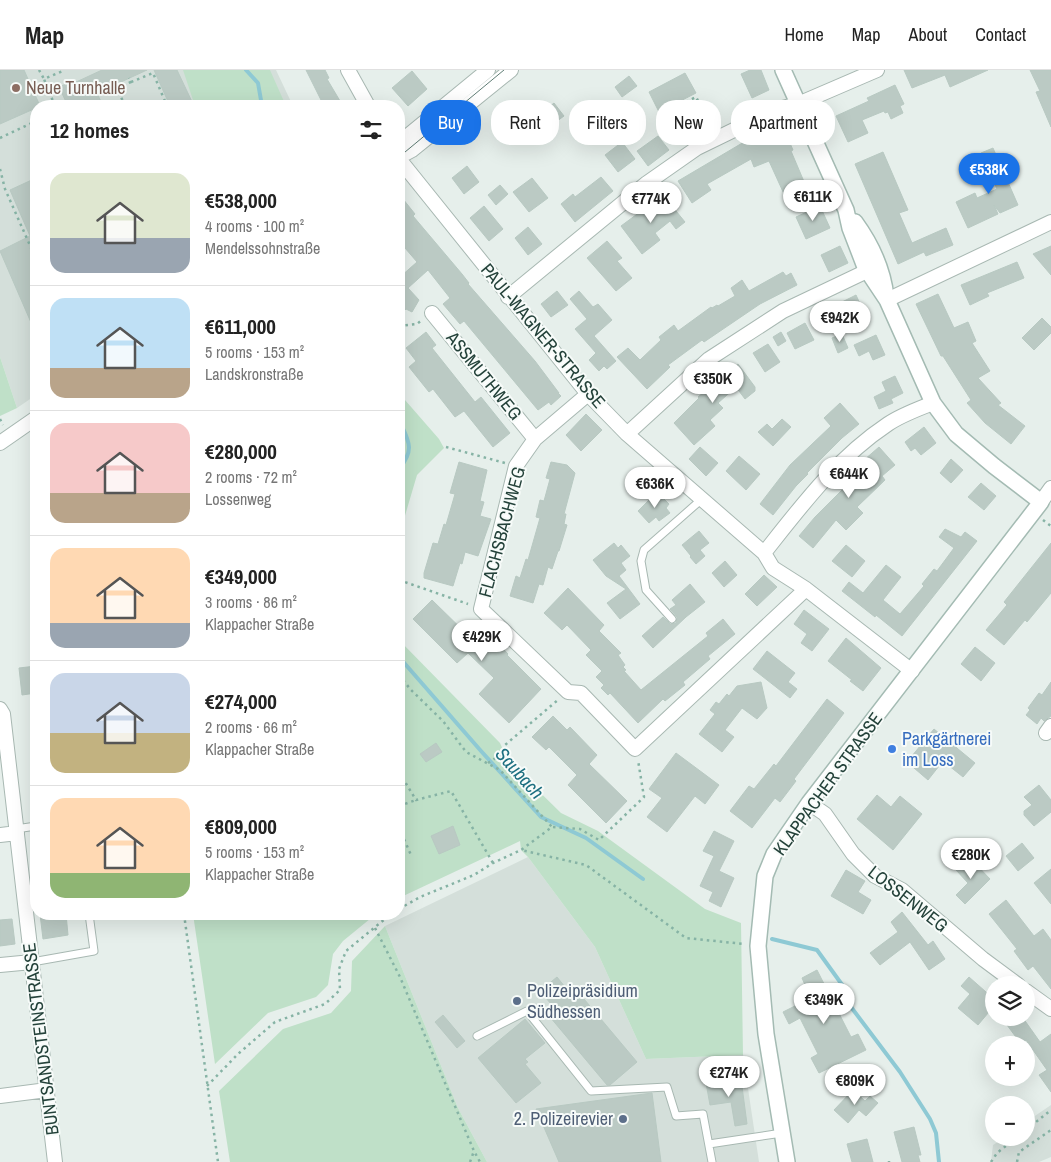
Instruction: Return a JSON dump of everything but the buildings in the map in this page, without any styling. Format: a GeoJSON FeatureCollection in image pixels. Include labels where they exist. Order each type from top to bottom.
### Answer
{"type":"FeatureCollection","features":[{"type":"Feature","properties":{"kind":"main road"},"geometry":{"type":"LineString","coordinates":[[783,70],[796,100]]}},
{"type":"Feature","properties":{"kind":"main road"},"geometry":{"type":"LineString","coordinates":[[817,145],[846,210],[850,228],[867,271],[887,300],[933,402],[956,434],[1041,502]]}},
{"type":"Feature","properties":{"kind":"main road"},"geometry":{"type":"LineString","coordinates":[[846,210],[857,224],[879,265],[884,278],[887,300]]}},
{"type":"Feature","properties":{"kind":"main road","name":"KLAPPACHER STRASSE"},"geometry":{"type":"LineString","coordinates":[[787,1162],[766,1034],[758,946],[765,876],[774,854],[809,803],[1041,502]]}},
{"type":"Feature","properties":{"kind":"street"},"geometry":{"type":"LineString","coordinates":[[348,70],[365,100]]}},
{"type":"Feature","properties":{"kind":"street"},"geometry":{"type":"LineString","coordinates":[[405,138],[488,70]]}},
{"type":"Feature","properties":{"kind":"street"},"geometry":{"type":"LineString","coordinates":[[405,154],[511,70]]}},
{"type":"Feature","properties":{"kind":"street"},"geometry":{"type":"LineString","coordinates":[[807,100],[878,70]]}},
{"type":"Feature","properties":{"kind":"street"},"geometry":{"type":"LineString","coordinates":[[508,296],[647,183],[703,145]]}},
{"type":"Feature","properties":{"kind":"street","name":"PAUL-WAGNER-STRASSE"},"geometry":{"type":"LineString","coordinates":[[405,166],[588,394],[627,434],[764,552],[773,568],[806,589],[912,671]]}},
{"type":"Feature","properties":{"kind":"street"},"geometry":{"type":"LineString","coordinates":[[887,300],[1051,222]]}},
{"type":"Feature","properties":{"kind":"street"},"geometry":{"type":"LineString","coordinates":[[627,434],[709,358],[783,311],[867,271]]}},
{"type":"Feature","properties":{"kind":"street","name":"ASSMUTHWEG"},"geometry":{"type":"LineString","coordinates":[[432,313],[536,439]]}},
{"type":"Feature","properties":{"kind":"street","name":"FLACHSBACHWEG"},"geometry":{"type":"LineString","coordinates":[[588,394],[536,439],[516,466],[482,609],[568,692],[581,693],[636,749]]}},
{"type":"Feature","properties":{"kind":"street"},"geometry":{"type":"LineString","coordinates":[[764,552],[820,483],[862,442],[890,422],[933,402]]}},
{"type":"Feature","properties":{"kind":"street"},"geometry":{"type":"LineString","coordinates":[[0,444],[30,422]]}},
{"type":"Feature","properties":{"kind":"street","name":"KLAPPACHER STRASSE"},"geometry":{"type":"LineString","coordinates":[[1041,502],[1051,488]]}},
{"type":"Feature","properties":{"kind":"street"},"geometry":{"type":"LineString","coordinates":[[636,749],[806,589]]}},
{"type":"Feature","properties":{"kind":"street","name":"BUNTSANDSTEINSTRASSE"},"geometry":{"type":"LineString","coordinates":[[0,709],[3,714],[55,1162]]}},
{"type":"Feature","properties":{"kind":"street","name":"LOSSENWEG"},"geometry":{"type":"LineString","coordinates":[[809,803],[825,814],[853,854],[875,876],[902,890],[1006,976]]}},
{"type":"Feature","properties":{"kind":"street"},"geometry":{"type":"LineString","coordinates":[[0,835],[16,831]]}},
{"type":"Feature","properties":{"kind":"street"},"geometry":{"type":"LineString","coordinates":[[0,965],[32,962]]}},
{"type":"Feature","properties":{"kind":"street"},"geometry":{"type":"LineString","coordinates":[[1035,997],[1051,1009]]}},
{"type":"Feature","properties":{"kind":"street"},"geometry":{"type":"LineString","coordinates":[[0,1096],[47,1090]]}},
{"type":"Feature","properties":{"kind":"lane"},"geometry":{"type":"LineString","coordinates":[[672,619],[646,590],[640,561],[644,550],[702,499]]}},
{"type":"Feature","properties":{"kind":"lane"},"geometry":{"type":"LineString","coordinates":[[16,831],[30,828]]}},
{"type":"Feature","properties":{"kind":"lane"},"geometry":{"type":"LineString","coordinates":[[32,962],[94,951],[90,920]]}},
{"type":"Feature","properties":{"kind":"lane"},"geometry":{"type":"LineString","coordinates":[[477,1036],[527,1011],[591,1091],[667,1087],[676,1116],[703,1114],[712,1162]]}},
{"type":"Feature","properties":{"kind":"lane"},"geometry":{"type":"LineString","coordinates":[[709,1144],[782,1132]]}},
{"type":"Feature","properties":{"kind":"path"},"geometry":{"type":"LineString","coordinates":[[39,70],[52,100]]}},
{"type":"Feature","properties":{"kind":"path"},"geometry":{"type":"LineString","coordinates":[[44,79],[65,70]]}},
{"type":"Feature","properties":{"kind":"path"},"geometry":{"type":"LineString","coordinates":[[122,100],[117,88],[153,73],[164,100]]}},
{"type":"Feature","properties":{"kind":"path"},"geometry":{"type":"LineString","coordinates":[[129,78],[131,82]]}},
{"type":"Feature","properties":{"kind":"path"},"geometry":{"type":"LineString","coordinates":[[0,138],[30,124]]}},
{"type":"Feature","properties":{"kind":"path"},"geometry":{"type":"LineString","coordinates":[[0,169],[6,189],[30,245]]}},
{"type":"Feature","properties":{"kind":"path"},"geometry":{"type":"LineString","coordinates":[[405,325],[417,324],[432,313]]}},
{"type":"Feature","properties":{"kind":"path"},"geometry":{"type":"LineString","coordinates":[[446,447],[516,466]]}},
{"type":"Feature","properties":{"kind":"path"},"geometry":{"type":"LineString","coordinates":[[1042,519],[1051,526]]}},
{"type":"Feature","properties":{"kind":"path"},"geometry":{"type":"LineString","coordinates":[[405,582],[482,609]]}},
{"type":"Feature","properties":{"kind":"path"},"geometry":{"type":"LineString","coordinates":[[405,682],[443,722],[466,752],[500,770],[552,827]]}},
{"type":"Feature","properties":{"kind":"path"},"geometry":{"type":"LineString","coordinates":[[488,763],[500,755],[505,745],[568,692]]}},
{"type":"Feature","properties":{"kind":"path"},"geometry":{"type":"LineString","coordinates":[[405,906],[420,897],[474,875],[493,863],[521,850],[552,827],[580,829],[599,840],[644,797],[636,749]]}},
{"type":"Feature","properties":{"kind":"path"},"geometry":{"type":"LineString","coordinates":[[405,782],[416,800]]}},
{"type":"Feature","properties":{"kind":"path"},"geometry":{"type":"LineString","coordinates":[[405,804],[451,791],[493,863]]}},
{"type":"Feature","properties":{"kind":"path"},"geometry":{"type":"LineString","coordinates":[[405,842],[411,855]]}},
{"type":"Feature","properties":{"kind":"path"},"geometry":{"type":"LineString","coordinates":[[521,850],[586,865],[686,938],[758,946]]}},
{"type":"Feature","properties":{"kind":"path"},"geometry":{"type":"LineString","coordinates":[[185,920],[218,1162]]}},
{"type":"Feature","properties":{"kind":"path"},"geometry":{"type":"LineString","coordinates":[[208,1086],[238,1054],[275,1022],[325,1004],[340,990],[339,969],[346,951],[385,920]]}},
{"type":"Feature","properties":{"kind":"path"},"geometry":{"type":"LineString","coordinates":[[375,928],[400,977],[480,1162]]}},
{"type":"Feature","properties":{"kind":"path"},"geometry":{"type":"LineString","coordinates":[[1035,1123],[1051,1110]]}},
{"type":"Feature","properties":{"kind":"path"},"geometry":{"type":"LineString","coordinates":[[1017,1162],[1019,1152],[1051,1130]]}},
{"type":"Feature","properties":{"kind":"path"},"geometry":{"type":"LineString","coordinates":[[991,1162],[997,1152],[1005,1146]]}},
{"type":"Feature","properties":{"kind":"path"},"geometry":{"type":"LineString","coordinates":[[470,1162],[474,1151]]}},
{"type":"Feature","properties":{"kind":"shaded area"},"geometry":{"type":"Polygon","coordinates":[[[0,70],[276,70],[290,100],[30,100],[30,399],[17,408],[0,357],[0,70]]]}},
{"type":"Feature","properties":{"kind":"shaded area","name":"Polizeipräsidium Südhessen"},"geometry":{"type":"Polygon","coordinates":[[[528,857],[595,947],[646,1059],[743,1055],[759,1162],[487,1162],[458,1108],[385,926],[397,920],[405,920],[405,916],[528,857]]]}},
{"type":"Feature","properties":{"kind":"shaded area"},"geometry":{"type":"Polygon","coordinates":[[[1051,1105],[1051,1157],[1039,1162],[991,1162],[993,1146],[1035,1146],[1035,1116],[1051,1105]]]}},
{"type":"Feature","properties":{"kind":"green space"},"geometry":{"type":"Polygon","coordinates":[[[183,70],[270,70],[283,100],[193,100],[183,70]]]}},
{"type":"Feature","properties":{"kind":"green space"},"geometry":{"type":"Polygon","coordinates":[[[0,357],[17,408],[0,416],[0,357]]]}},
{"type":"Feature","properties":{"kind":"green space"},"geometry":{"type":"Polygon","coordinates":[[[405,400],[439,439],[444,448],[417,475],[405,516],[405,400]]]}},
{"type":"Feature","properties":{"kind":"green space"},"geometry":{"type":"Polygon","coordinates":[[[405,646],[500,743],[508,761],[561,813],[598,831],[705,909],[741,923],[743,1055],[646,1059],[595,947],[521,850],[520,841],[405,895],[405,646]]]}},
{"type":"Feature","properties":{"kind":"green space"},"geometry":{"type":"Polygon","coordinates":[[[194,920],[369,920],[343,941],[333,954],[328,985],[316,997],[268,1013],[215,1064],[194,920]]]}},
{"type":"Feature","properties":{"kind":"green space"},"geometry":{"type":"Polygon","coordinates":[[[385,926],[458,1108],[487,1162],[230,1162],[219,1091],[283,1029],[331,1013],[351,991],[352,961],[385,926]]]}},
{"type":"Feature","properties":{"kind":"waterway","name":"Saubach"},"geometry":{"type":"LineString","coordinates":[[246,70],[258,83],[261,100]]}},
{"type":"Feature","properties":{"kind":"waterway","name":"Saubach"},"geometry":{"type":"LineString","coordinates":[[405,434],[409,444],[405,460]]}},
{"type":"Feature","properties":{"kind":"waterway","name":"Saubach"},"geometry":{"type":"LineString","coordinates":[[405,664],[541,817],[586,838],[643,879]]}},
{"type":"Feature","properties":{"kind":"waterway","name":"Saubach"},"geometry":{"type":"LineString","coordinates":[[772,939],[817,950],[843,986],[851,1007],[900,1072],[930,1119],[936,1133],[939,1162]]}},
{"type":"Feature","properties":{"kind":"tram line"},"geometry":{"type":"LineString","coordinates":[[405,152],[504,70]]}},
{"type":"Feature","properties":{"kind":"place","name":"Neue Turnhalle"},"geometry":{"type":"Point","coordinates":[16,88]}},
{"type":"Feature","properties":{"kind":"place","name":"Parkgärtnerei im Loss"},"geometry":{"type":"Point","coordinates":[892,749]}},
{"type":"Feature","properties":{"kind":"place","name":"Polizeipräsidium Südhessen"},"geometry":{"type":"Point","coordinates":[517,1001]}},
{"type":"Feature","properties":{"kind":"place","name":"2. Polizeirevier"},"geometry":{"type":"Point","coordinates":[623,1119]}}]}
